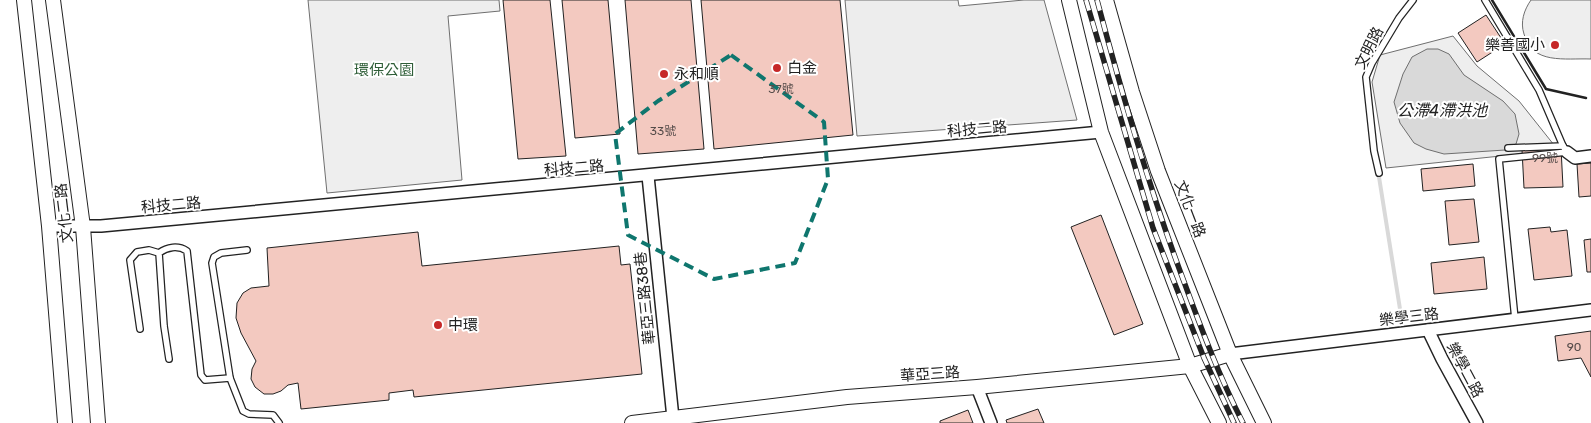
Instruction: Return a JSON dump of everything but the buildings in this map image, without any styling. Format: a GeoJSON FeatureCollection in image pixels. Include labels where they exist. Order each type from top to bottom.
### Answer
{"type":"FeatureCollection","features":[{"type":"Feature","properties":{"kind":"street","name":"文化二路"},"geometry":{"type":"LineString","coordinates":[[24,0],[49,226],[65,423]]}},
{"type":"Feature","properties":{"kind":"street","name":"文化二路"},"geometry":{"type":"LineString","coordinates":[[53,0],[82,227],[98,423]]}},
{"type":"Feature","properties":{"kind":"street"},"geometry":{"type":"LineString","coordinates":[[1069,0],[1102,132],[1120,185],[1190,366],[1219,423]]}},
{"type":"Feature","properties":{"kind":"street","name":"文化一路"},"geometry":{"type":"LineString","coordinates":[[1106,0],[1132,92],[1158,172],[1230,354],[1264,423]]}},
{"type":"Feature","properties":{"kind":"street","name":"科技二路"},"geometry":{"type":"LineString","coordinates":[[49,226],[82,227],[151,222],[1102,132]]}},
{"type":"Feature","properties":{"kind":"street"},"geometry":{"type":"LineString","coordinates":[[1565,149],[1575,158],[1591,156]]}},
{"type":"Feature","properties":{"kind":"street","name":"華亞三路38巷"},"geometry":{"type":"LineString","coordinates":[[648,176],[673,418]]}},
{"type":"Feature","properties":{"kind":"street","name":"樂學三路"},"geometry":{"type":"LineString","coordinates":[[1230,354],[1591,310]]}},
{"type":"Feature","properties":{"kind":"street","name":"樂學二路"},"geometry":{"type":"LineString","coordinates":[[1428,330],[1477,423]]}},
{"type":"Feature","properties":{"kind":"street","name":"華亞三路"},"geometry":{"type":"LineString","coordinates":[[632,423],[673,418],[715,418],[847,397],[977,387],[1190,366],[1230,354]]}},
{"type":"Feature","properties":{"kind":"street"},"geometry":{"type":"LineString","coordinates":[[977,387],[991,423]]}},
{"type":"Feature","properties":{"kind":"lane","name":"文明路"},"geometry":{"type":"LineString","coordinates":[[1379,174],[1374,152],[1366,77],[1372,63],[1399,18],[1413,0]]}},
{"type":"Feature","properties":{"kind":"lane"},"geometry":{"type":"LineString","coordinates":[[1485,0],[1539,90],[1565,149]]}},
{"type":"Feature","properties":{"kind":"lane"},"geometry":{"type":"LineString","coordinates":[[1508,148],[1565,149]]}},
{"type":"Feature","properties":{"kind":"lane"},"geometry":{"type":"LineString","coordinates":[[1515,319],[1499,159],[1565,149]]}},
{"type":"Feature","properties":{"kind":"lane"},"geometry":{"type":"LineString","coordinates":[[159,253],[165,248],[182,248],[187,251],[201,374],[205,380],[230,378]]}},
{"type":"Feature","properties":{"kind":"lane"},"geometry":{"type":"LineString","coordinates":[[140,329],[130,260],[137,252],[150,250],[159,253]]}},
{"type":"Feature","properties":{"kind":"lane"},"geometry":{"type":"LineString","coordinates":[[247,250],[221,253],[214,257],[212,263],[230,378],[243,411],[249,414],[273,415],[279,423]]}},
{"type":"Feature","properties":{"kind":"lane"},"geometry":{"type":"LineString","coordinates":[[159,253],[164,326],[169,359]]}},
{"type":"Feature","properties":{"kind":"highlighted area"},"geometry":{"type":"Polygon","coordinates":[[[731,55],[824,122],[828,179],[795,263],[714,279],[628,235],[615,134],[658,101],[731,55]]]}},
{"type":"Feature","properties":{"kind":"green space","name":"環保公園"},"geometry":{"type":"Polygon","coordinates":[[[308,0],[499,0],[500,11],[448,16],[462,180],[327,193],[308,0]]]}},
{"type":"Feature","properties":{"kind":"green space"},"geometry":{"type":"Polygon","coordinates":[[[1531,0],[1591,0],[1591,59],[1551,58],[1534,51],[1528,44],[1522,25],[1526,8],[1531,0]]]}},
{"type":"Feature","properties":{"kind":"green space"},"geometry":{"type":"Polygon","coordinates":[[[1453,36],[1477,66],[1519,101],[1558,150],[1386,168],[1372,82],[1380,55],[1453,36]]]}},
{"type":"Feature","properties":{"kind":"shaded area"},"geometry":{"type":"Polygon","coordinates":[[[845,0],[958,0],[959,6],[1044,0],[1077,120],[857,136],[845,0]]]}},
{"type":"Feature","properties":{"kind":"water","name":"公滯4滯洪池"},"geometry":{"type":"Polygon","coordinates":[[[1427,49],[1438,49],[1449,54],[1464,75],[1503,101],[1515,114],[1519,134],[1516,144],[1505,150],[1444,154],[1426,149],[1414,143],[1400,123],[1394,102],[1403,74],[1412,57],[1427,49]]]}},
{"type":"Feature","properties":{"kind":"waterway"},"geometry":{"type":"LineString","coordinates":[[1379,177],[1400,309]]}},
{"type":"Feature","properties":{"kind":"railway"},"geometry":{"type":"LineString","coordinates":[[1086,0],[1153,228],[1204,358],[1234,423]]}},
{"type":"Feature","properties":{"kind":"railway"},"geometry":{"type":"LineString","coordinates":[[1097,0],[1137,141],[1171,245],[1211,352],[1243,423]]}},
{"type":"Feature","properties":{"kind":"wall"},"geometry":{"type":"LineString","coordinates":[[1492,0],[1546,89],[1586,98]]}},
{"type":"Feature","properties":{"kind":"place","name":"樂善國小"},"geometry":{"type":"Point","coordinates":[1555,45]}},
{"type":"Feature","properties":{"kind":"place","name":"白金"},"geometry":{"type":"Point","coordinates":[777,68]}},
{"type":"Feature","properties":{"kind":"place","name":"永和順"},"geometry":{"type":"Point","coordinates":[664,74]}},
{"type":"Feature","properties":{"kind":"place","name":"中環"},"geometry":{"type":"Point","coordinates":[438,325]}}]}
